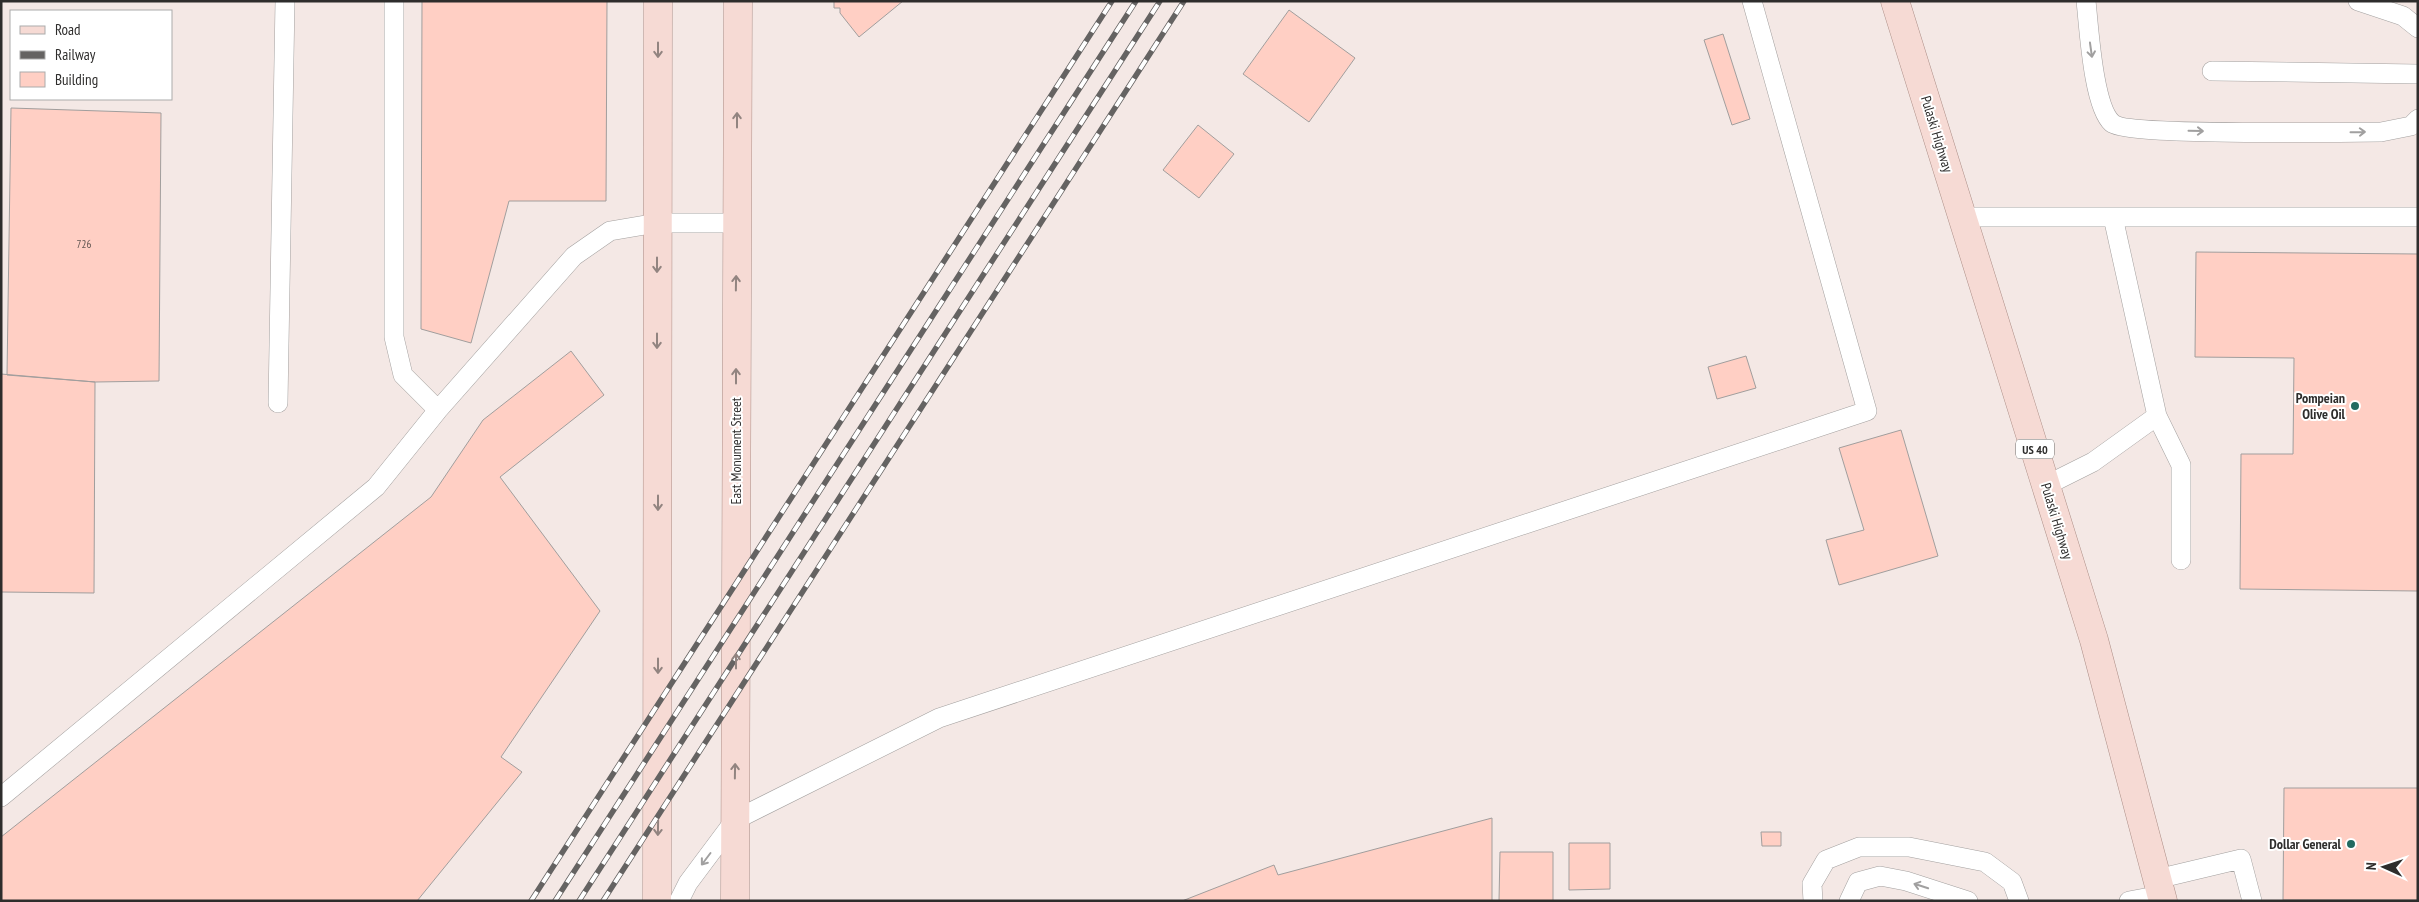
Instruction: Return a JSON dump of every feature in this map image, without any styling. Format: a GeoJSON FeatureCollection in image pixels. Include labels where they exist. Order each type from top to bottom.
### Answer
{"type":"FeatureCollection","features":[{"type":"Feature","properties":{"kind":"main road"},"geometry":{"type":"LineString","coordinates":[[657,901],[658,1]]}},
{"type":"Feature","properties":{"kind":"main road","name":"East Monument Street"},"geometry":{"type":"LineString","coordinates":[[735,901],[738,1]]}},
{"type":"Feature","properties":{"kind":"main road","name":"Pulaski Highway"},"geometry":{"type":"LineString","coordinates":[[1895,1],[2094,640],[2160,891]]}},
{"type":"Feature","properties":{"kind":"lane"},"geometry":{"type":"LineString","coordinates":[[278,403],[285,1]]}},
{"type":"Feature","properties":{"kind":"lane"},"geometry":{"type":"LineString","coordinates":[[394,1],[394,338],[403,375],[438,410]]}},
{"type":"Feature","properties":{"kind":"lane"},"geometry":{"type":"LineString","coordinates":[[679,901],[688,883],[735,820],[939,718],[1867,411],[1752,1]]}},
{"type":"Feature","properties":{"kind":"lane"},"geometry":{"type":"LineString","coordinates":[[2086,1],[2091,50],[2102,110],[2112,124],[2126,128],[2178,130],[2381,132],[2411,126],[2418,118]]}},
{"type":"Feature","properties":{"kind":"lane"},"geometry":{"type":"LineString","coordinates":[[2358,1],[2403,16],[2418,28]]}},
{"type":"Feature","properties":{"kind":"lane"},"geometry":{"type":"LineString","coordinates":[[2212,71],[2418,74]]}},
{"type":"Feature","properties":{"kind":"lane"},"geometry":{"type":"LineString","coordinates":[[1962,217],[2418,217]]}},
{"type":"Feature","properties":{"kind":"lane"},"geometry":{"type":"LineString","coordinates":[[2113,217],[2157,416],[2181,465],[2181,560]]}},
{"type":"Feature","properties":{"kind":"lane"},"geometry":{"type":"LineString","coordinates":[[1,797],[376,486],[438,410],[574,256],[610,231],[657,223],[737,223]]}},
{"type":"Feature","properties":{"kind":"lane"},"geometry":{"type":"LineString","coordinates":[[2046,485],[2093,462],[2157,416]]}},
{"type":"Feature","properties":{"kind":"lane"},"geometry":{"type":"LineString","coordinates":[[1813,901],[1812,884],[1826,860],[1859,847],[1908,847],[1985,862],[2012,882],[2019,901]]}},
{"type":"Feature","properties":{"kind":"lane"},"geometry":{"type":"LineString","coordinates":[[2129,901],[2160,891],[2241,859],[2252,901]]}},
{"type":"Feature","properties":{"kind":"lane"},"geometry":{"type":"LineString","coordinates":[[1849,901],[1858,882],[1880,876],[1906,880],[1968,901]]}},
{"type":"Feature","properties":{"kind":"shaded area"},"geometry":{"type":"Polygon","coordinates":[[[1,1],[2418,1],[2418,901],[1,901],[1,1]]]}},
{"type":"Feature","properties":{"kind":"building"},"geometry":{"type":"Polygon","coordinates":[[[422,1],[607,1],[606,201],[509,201],[471,343],[421,329],[422,1]]]}},
{"type":"Feature","properties":{"kind":"building"},"geometry":{"type":"Polygon","coordinates":[[[834,1],[903,1],[859,37],[840,13],[840,8],[834,8],[834,1]]]}},
{"type":"Feature","properties":{"kind":"building"},"geometry":{"type":"Polygon","coordinates":[[[1289,10],[1355,58],[1309,122],[1243,74],[1289,10]]]}},
{"type":"Feature","properties":{"kind":"building"},"geometry":{"type":"Polygon","coordinates":[[[1723,34],[1750,119],[1732,125],[1704,40],[1723,34]]]}},
{"type":"Feature","properties":{"kind":"building"},"geometry":{"type":"Polygon","coordinates":[[[11,108],[161,113],[159,381],[95,382],[7,375],[11,108]]]}},
{"type":"Feature","properties":{"kind":"building"},"geometry":{"type":"Polygon","coordinates":[[[1198,125],[1234,154],[1199,198],[1163,170],[1198,125]]]}},
{"type":"Feature","properties":{"kind":"building","name":"Pompeian Olive Oil"},"geometry":{"type":"Polygon","coordinates":[[[2196,252],[2418,254],[2418,591],[2240,589],[2241,454],[2293,454],[2294,358],[2195,357],[2196,252]]]}},
{"type":"Feature","properties":{"kind":"building"},"geometry":{"type":"Polygon","coordinates":[[[571,351],[604,395],[500,477],[600,611],[501,757],[522,772],[417,901],[1,901],[1,837],[431,497],[483,420],[571,351]]]}},
{"type":"Feature","properties":{"kind":"building"},"geometry":{"type":"Polygon","coordinates":[[[1746,356],[1756,388],[1717,399],[1708,367],[1746,356]]]}},
{"type":"Feature","properties":{"kind":"building"},"geometry":{"type":"Polygon","coordinates":[[[1,374],[95,382],[94,593],[1,592],[1,374]]]}},
{"type":"Feature","properties":{"kind":"building"},"geometry":{"type":"Polygon","coordinates":[[[1901,430],[1938,556],[1839,585],[1826,540],[1864,530],[1839,448],[1901,430]]]}},
{"type":"Feature","properties":{"kind":"building","name":"Dollar General"},"geometry":{"type":"Polygon","coordinates":[[[2284,788],[2418,788],[2418,900],[2283,900],[2284,788]]]}},
{"type":"Feature","properties":{"kind":"building"},"geometry":{"type":"Polygon","coordinates":[[[1492,818],[1492,901],[1182,901],[1274,865],[1278,875],[1492,818]]]}},
{"type":"Feature","properties":{"kind":"building"},"geometry":{"type":"Polygon","coordinates":[[[1761,832],[1781,832],[1781,846],[1762,846],[1761,832]]]}},
{"type":"Feature","properties":{"kind":"building"},"geometry":{"type":"Polygon","coordinates":[[[1569,843],[1610,843],[1610,889],[1569,890],[1569,843]]]}},
{"type":"Feature","properties":{"kind":"building"},"geometry":{"type":"Polygon","coordinates":[[[1500,852],[1553,852],[1553,901],[1499,901],[1500,852]]]}},
{"type":"Feature","properties":{"kind":"railway"},"geometry":{"type":"LineString","coordinates":[[531,901],[1112,1]]}},
{"type":"Feature","properties":{"kind":"railway"},"geometry":{"type":"LineString","coordinates":[[555,901],[1136,1]]}},
{"type":"Feature","properties":{"kind":"railway"},"geometry":{"type":"LineString","coordinates":[[579,901],[1160,1]]}},
{"type":"Feature","properties":{"kind":"railway"},"geometry":{"type":"LineString","coordinates":[[603,901],[1184,1]]}},
{"type":"Feature","properties":{"kind":"place","name":"Pompeian Olive Oil"},"geometry":{"type":"Point","coordinates":[2355,406]}},
{"type":"Feature","properties":{"kind":"place","name":"Dollar General"},"geometry":{"type":"Point","coordinates":[2351,844]}}]}
